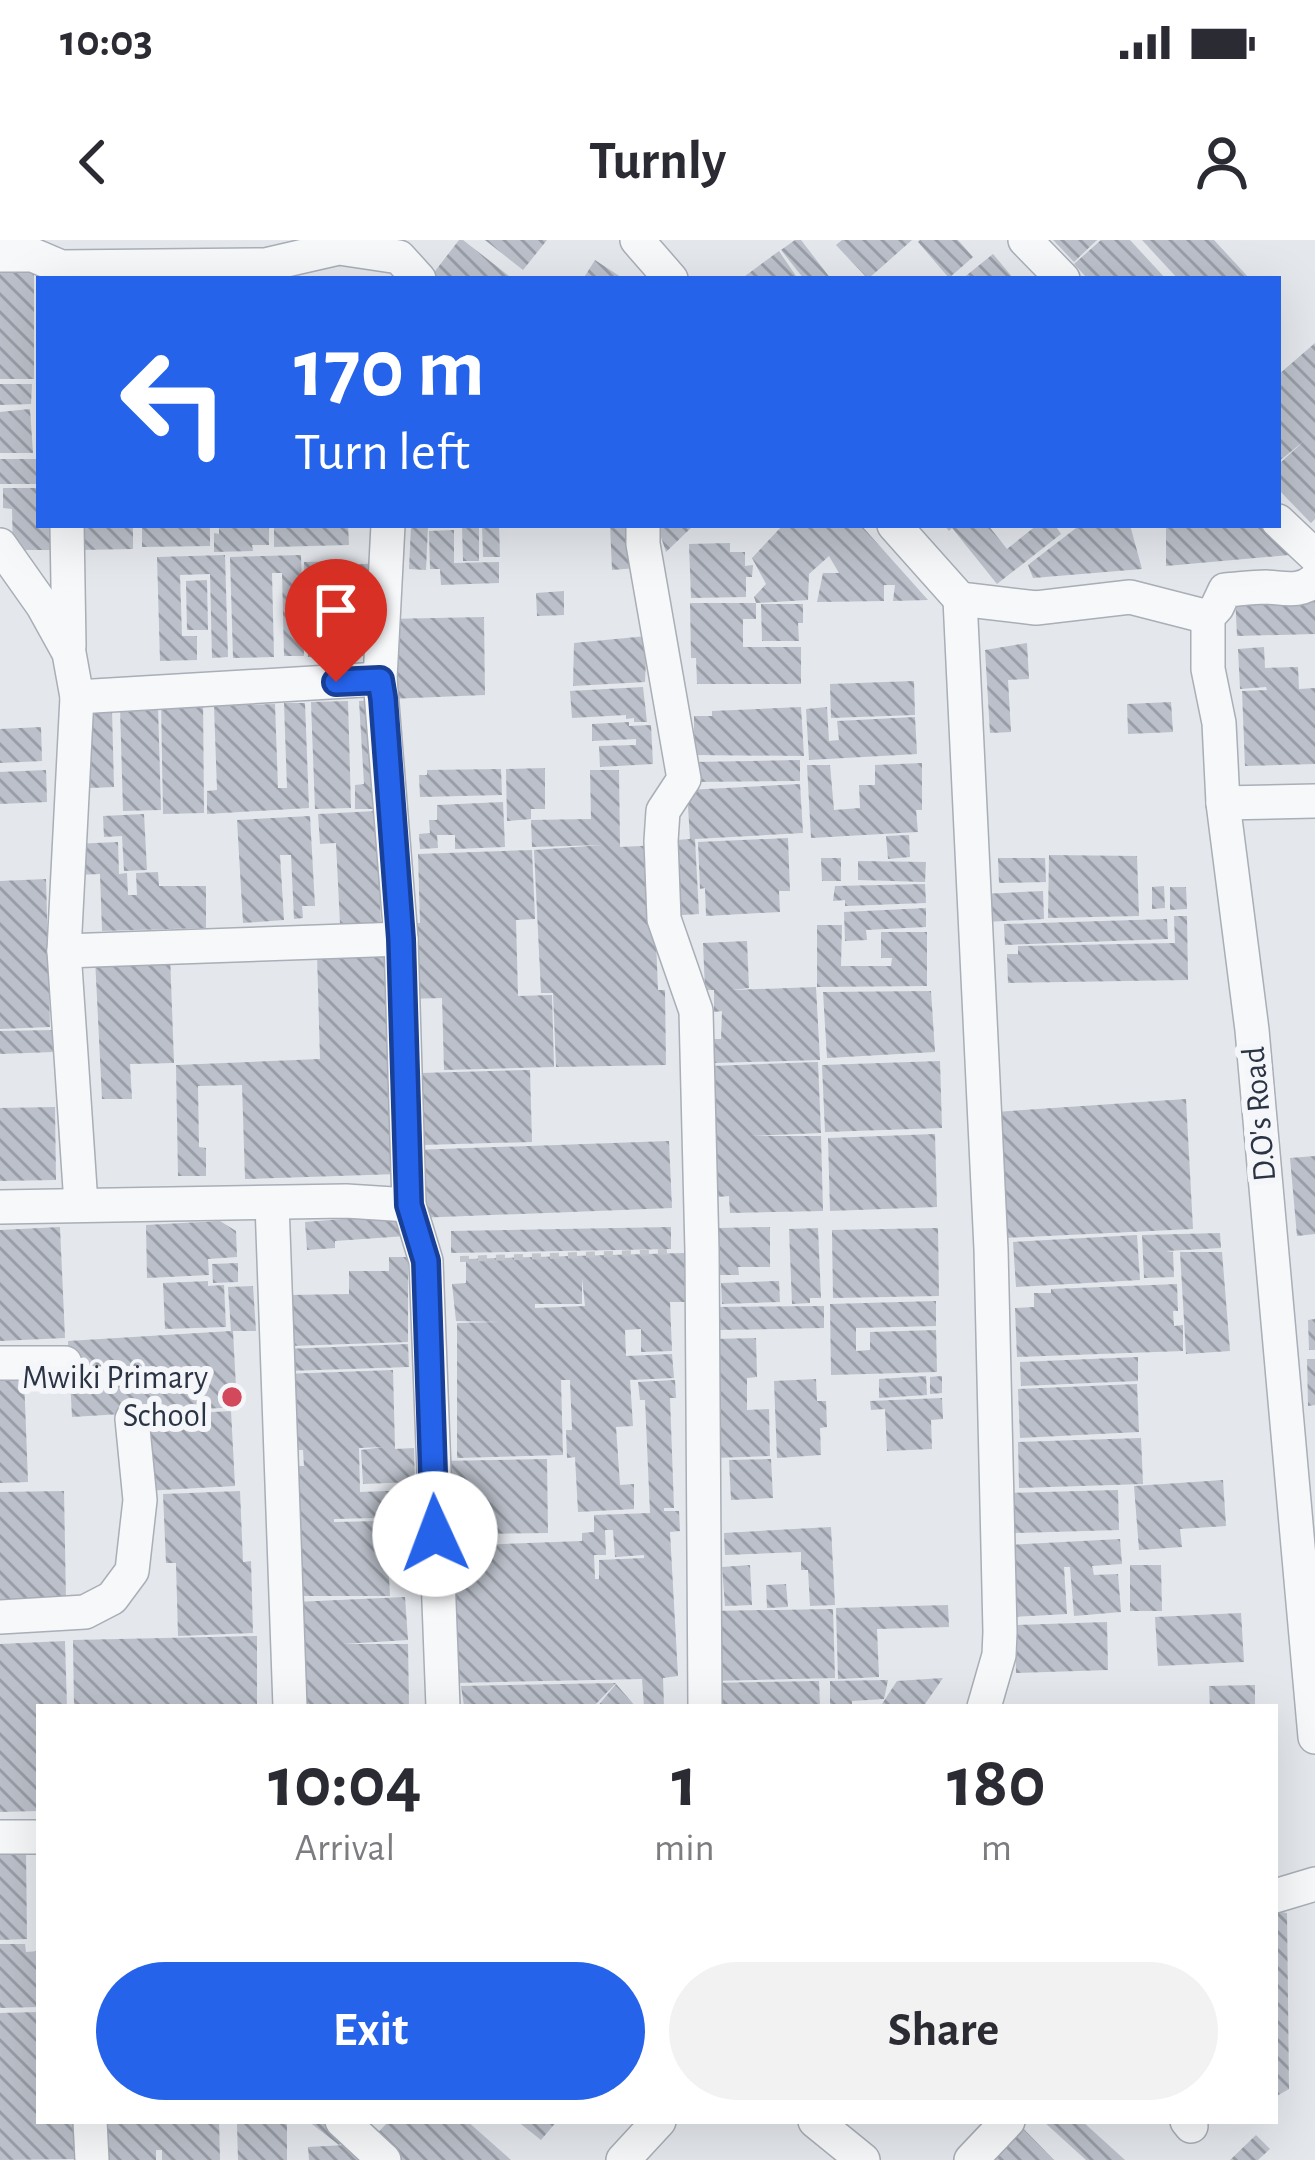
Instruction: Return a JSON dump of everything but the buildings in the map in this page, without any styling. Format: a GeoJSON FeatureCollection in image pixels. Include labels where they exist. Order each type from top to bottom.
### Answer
{"type":"FeatureCollection","features":[{"type":"Feature","properties":{"kind":"street"},"geometry":{"type":"LineString","coordinates":[[637,240],[668,276]]}},
{"type":"Feature","properties":{"kind":"street"},"geometry":{"type":"LineString","coordinates":[[1025,240],[1060,276]]}},
{"type":"Feature","properties":{"kind":"street"},"geometry":{"type":"LineString","coordinates":[[0,255],[33,256],[61,273],[265,265],[339,248],[399,257],[416,276]]}},
{"type":"Feature","properties":{"kind":"street"},"geometry":{"type":"LineString","coordinates":[[1281,524],[1315,556]]}},
{"type":"Feature","properties":{"kind":"street"},"geometry":{"type":"LineString","coordinates":[[68,528],[69,653],[77,697],[64,951],[81,1204]]}},
{"type":"Feature","properties":{"kind":"street"},"geometry":{"type":"LineString","coordinates":[[388,528],[380,680],[401,939],[409,1205],[426,1261],[443,1704]]}},
{"type":"Feature","properties":{"kind":"street"},"geometry":{"type":"LineString","coordinates":[[643,528],[684,779],[663,811],[662,861],[664,920],[696,1011],[705,1704]]}},
{"type":"Feature","properties":{"kind":"street"},"geometry":{"type":"LineString","coordinates":[[897,528],[960,599],[991,1249],[999,1584],[999,1655],[985,1704]]}},
{"type":"Feature","properties":{"kind":"street"},"geometry":{"type":"LineString","coordinates":[[0,544],[69,653]]}},
{"type":"Feature","properties":{"kind":"street"},"geometry":{"type":"LineString","coordinates":[[960,599],[1036,608],[1130,597],[1208,617],[1225,590],[1293,590],[1315,580]]}},
{"type":"Feature","properties":{"kind":"street","name":"D.O's Road"},"geometry":{"type":"LineString","coordinates":[[1208,617],[1208,669],[1220,723],[1223,803],[1252,1030],[1315,1737]]}},
{"type":"Feature","properties":{"kind":"street"},"geometry":{"type":"LineString","coordinates":[[77,697],[380,680]]}},
{"type":"Feature","properties":{"kind":"street"},"geometry":{"type":"LineString","coordinates":[[1223,803],[1315,801]]}},
{"type":"Feature","properties":{"kind":"street"},"geometry":{"type":"LineString","coordinates":[[64,951],[401,939]]}},
{"type":"Feature","properties":{"kind":"street"},"geometry":{"type":"LineString","coordinates":[[0,1207],[346,1201],[409,1205]]}},
{"type":"Feature","properties":{"kind":"street"},"geometry":{"type":"LineString","coordinates":[[272,1203],[290,1704]]}},
{"type":"Feature","properties":{"kind":"street"},"geometry":{"type":"LineString","coordinates":[[0,1363],[65,1363]]}},
{"type":"Feature","properties":{"kind":"street"},"geometry":{"type":"LineString","coordinates":[[0,1617],[85,1612],[112,1598],[132,1571],[140,1501],[132,1419]]}},
{"type":"Feature","properties":{"kind":"street"},"geometry":{"type":"LineString","coordinates":[[0,1837],[36,1837]]}},
{"type":"Feature","properties":{"kind":"street"},"geometry":{"type":"LineString","coordinates":[[1278,1895],[1315,1884]]}},
{"type":"Feature","properties":{"kind":"street"},"geometry":{"type":"LineString","coordinates":[[90,2124],[92,2160]]}},
{"type":"Feature","properties":{"kind":"street"},"geometry":{"type":"LineString","coordinates":[[623,2160],[656,2124]]}},
{"type":"Feature","properties":{"kind":"street"},"geometry":{"type":"LineString","coordinates":[[819,2124],[863,2160]]}},
{"type":"Feature","properties":{"kind":"street"},"geometry":{"type":"LineString","coordinates":[[971,2160],[1005,2124]]}},
{"type":"Feature","properties":{"kind":"path"},"geometry":{"type":"LineString","coordinates":[[426,1261],[702,1251]]}},
{"type":"Feature","properties":{"kind":"place","name":"Mwiki Primary School"},"geometry":{"type":"Point","coordinates":[232,1397]}},
{"type":"Feature","properties":{"kind":"route"},"geometry":{"type":"LineString","coordinates":[[336,682],[380,680],[383,698],[401,939],[409,1205],[426,1261],[435,1534]]}}]}
